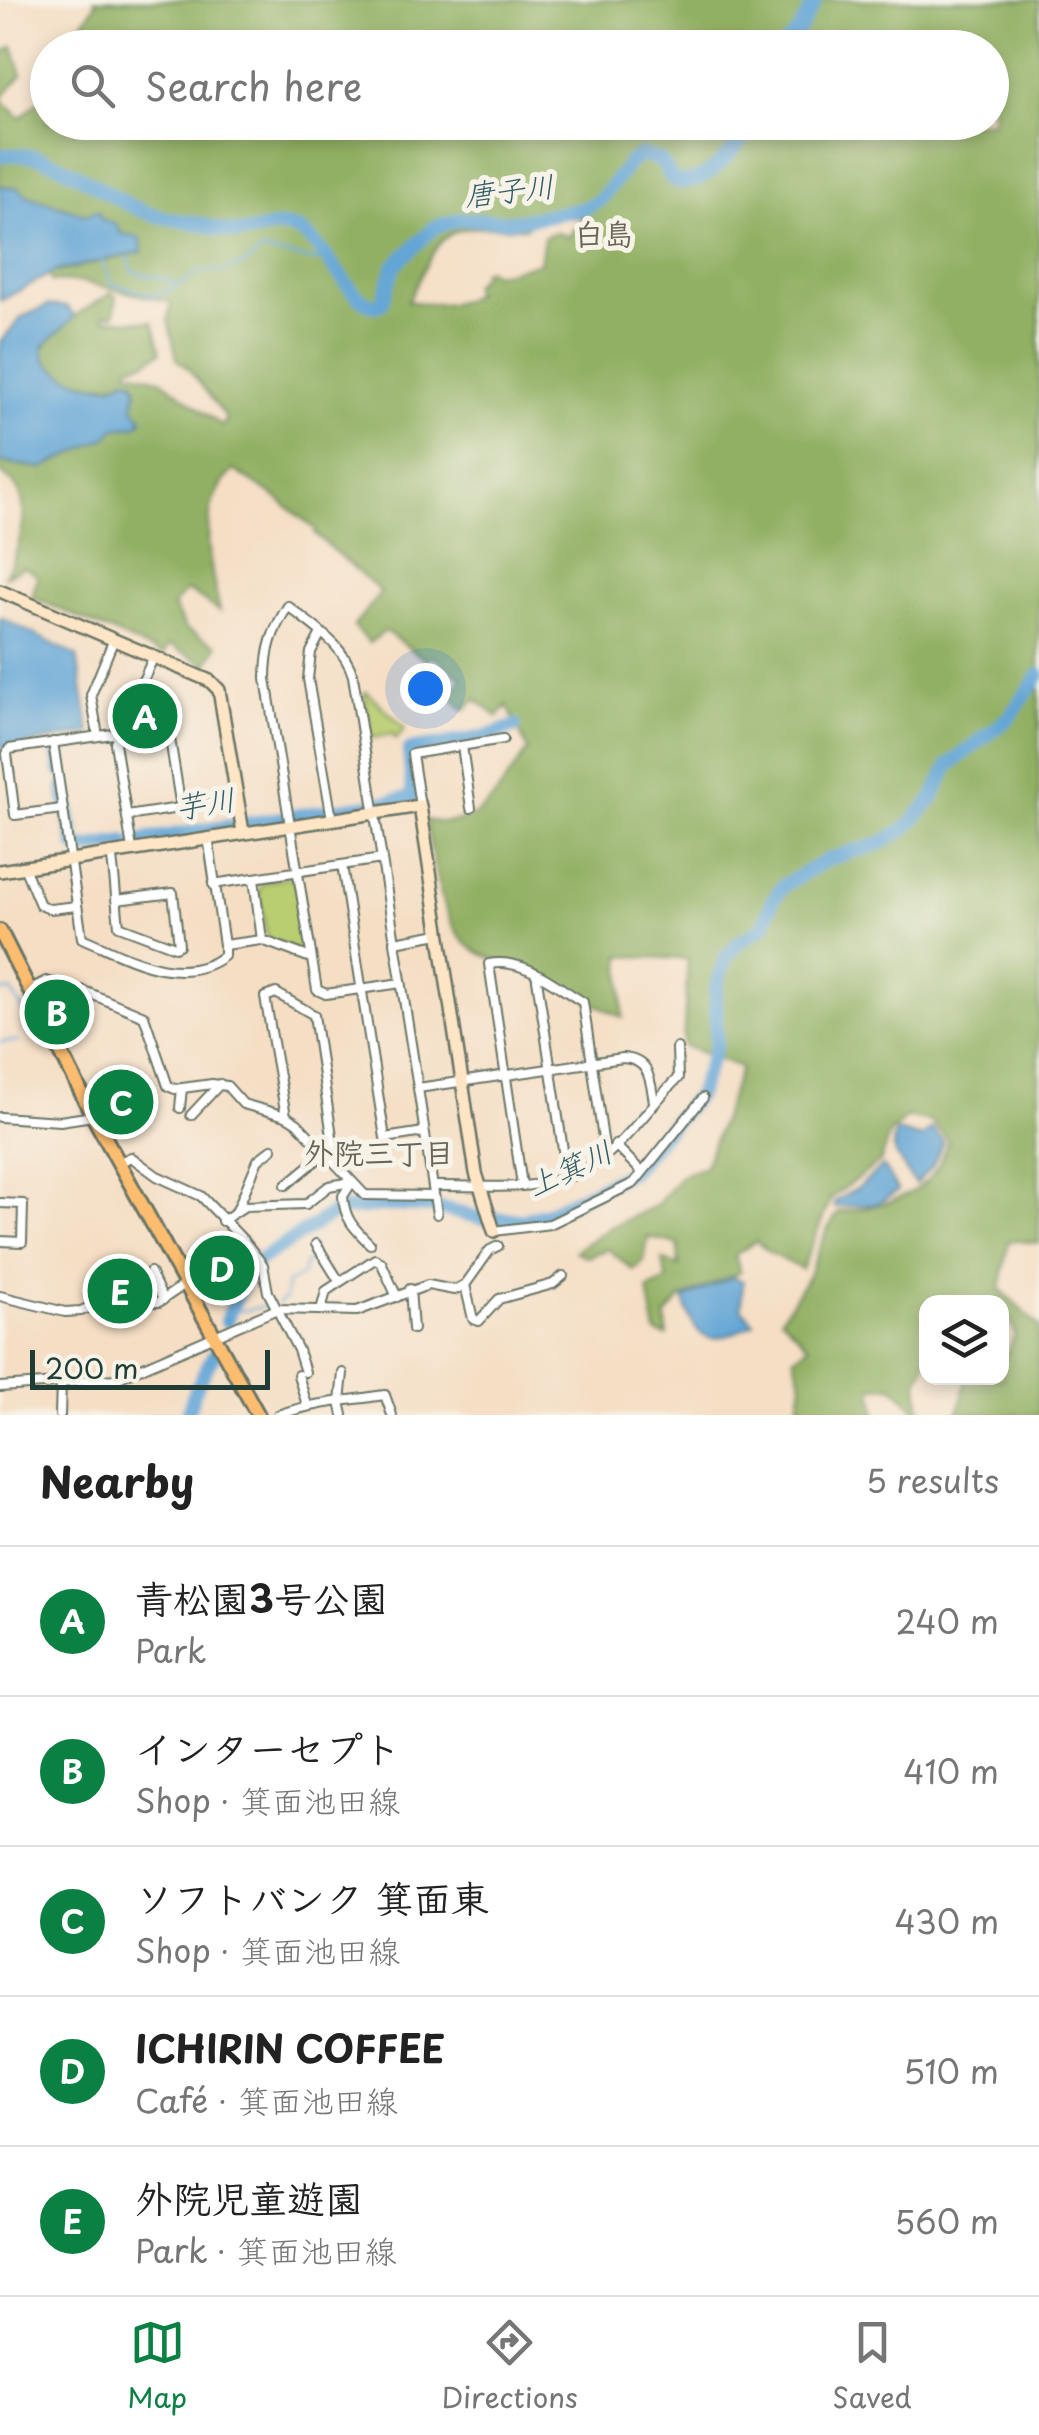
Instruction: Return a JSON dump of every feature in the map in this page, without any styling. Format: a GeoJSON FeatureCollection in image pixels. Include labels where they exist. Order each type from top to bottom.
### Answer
{"type":"FeatureCollection","features":[{"type":"Feature","properties":{"kind":"main road"},"geometry":{"type":"LineString","coordinates":[[0,931],[93,1116],[258,1415]]}},
{"type":"Feature","properties":{"kind":"street"},"geometry":{"type":"LineString","coordinates":[[0,591],[210,681],[218,690],[242,827]]}},
{"type":"Feature","properties":{"kind":"street"},"geometry":{"type":"LineString","coordinates":[[401,983],[322,994],[317,990],[266,679],[272,632],[288,606],[349,661],[375,812],[435,1202]]}},
{"type":"Feature","properties":{"kind":"street"},"geometry":{"type":"LineString","coordinates":[[321,634],[311,652],[308,679],[332,819]]}},
{"type":"Feature","properties":{"kind":"street"},"geometry":{"type":"LineString","coordinates":[[98,736],[91,695],[114,639]]}},
{"type":"Feature","properties":{"kind":"street"},"geometry":{"type":"LineString","coordinates":[[132,848],[115,743],[154,656]]}},
{"type":"Feature","properties":{"kind":"street"},"geometry":{"type":"LineString","coordinates":[[62,809],[16,814],[4,768],[10,750],[168,726],[181,808]]}},
{"type":"Feature","properties":{"kind":"street"},"geometry":{"type":"LineString","coordinates":[[503,740],[412,754],[479,1185],[492,1223],[550,1224],[634,1183],[638,1168],[704,1098]]}},
{"type":"Feature","properties":{"kind":"street"},"geometry":{"type":"LineString","coordinates":[[53,742],[82,938],[159,969],[198,969],[220,960],[224,945],[208,837]]}},
{"type":"Feature","properties":{"kind":"street"},"geometry":{"type":"LineString","coordinates":[[462,746],[471,808]]}},
{"type":"Feature","properties":{"kind":"street"},"geometry":{"type":"LineString","coordinates":[[126,816],[238,799]]}},
{"type":"Feature","properties":{"kind":"street"},"geometry":{"type":"LineString","coordinates":[[0,870],[208,837],[242,827],[291,825],[420,806]]}},
{"type":"Feature","properties":{"kind":"street"},"geometry":{"type":"LineString","coordinates":[[112,852],[116,900],[119,926],[179,946],[173,893],[116,900]]}},
{"type":"Feature","properties":{"kind":"street"},"geometry":{"type":"LineString","coordinates":[[213,884],[382,859]]}},
{"type":"Feature","properties":{"kind":"street"},"geometry":{"type":"LineString","coordinates":[[342,864],[385,1138],[424,1132]]}},
{"type":"Feature","properties":{"kind":"street"},"geometry":{"type":"LineString","coordinates":[[24,867],[40,905],[50,909],[77,906]]}},
{"type":"Feature","properties":{"kind":"street"},"geometry":{"type":"LineString","coordinates":[[254,879],[262,940]]}},
{"type":"Feature","properties":{"kind":"street"},"geometry":{"type":"LineString","coordinates":[[395,942],[439,934]]}},
{"type":"Feature","properties":{"kind":"street"},"geometry":{"type":"LineString","coordinates":[[224,945],[262,940],[311,958]]}},
{"type":"Feature","properties":{"kind":"street"},"geometry":{"type":"LineString","coordinates":[[522,1185],[489,964],[507,960],[583,1002],[606,1154]]}},
{"type":"Feature","properties":{"kind":"street"},"geometry":{"type":"LineString","coordinates":[[536,974],[567,1176]]}},
{"type":"Feature","properties":{"kind":"street"},"geometry":{"type":"LineString","coordinates":[[28,990],[46,980],[144,1016],[168,1086],[228,1086],[243,1104],[297,1123],[366,1195],[435,1202],[479,1185],[547,1184],[586,1169],[606,1154],[678,1078],[676,1048]]}},
{"type":"Feature","properties":{"kind":"street"},"geometry":{"type":"LineString","coordinates":[[286,1116],[265,997],[269,994],[276,994],[314,1016],[337,1165]]}},
{"type":"Feature","properties":{"kind":"street"},"geometry":{"type":"LineString","coordinates":[[418,1088],[623,1058],[649,1070],[654,1102]]}},
{"type":"Feature","properties":{"kind":"street"},"geometry":{"type":"LineString","coordinates":[[191,1115],[220,1084]]}},
{"type":"Feature","properties":{"kind":"street"},"geometry":{"type":"LineString","coordinates":[[180,1108],[182,1088]]}},
{"type":"Feature","properties":{"kind":"street"},"geometry":{"type":"LineString","coordinates":[[0,1117],[60,1120],[93,1116]]}},
{"type":"Feature","properties":{"kind":"street"},"geometry":{"type":"LineString","coordinates":[[615,1145],[638,1168]]}},
{"type":"Feature","properties":{"kind":"street"},"geometry":{"type":"LineString","coordinates":[[238,1210],[258,1160],[272,1149]]}},
{"type":"Feature","properties":{"kind":"street"},"geometry":{"type":"LineString","coordinates":[[286,1185],[325,1153]]}},
{"type":"Feature","properties":{"kind":"street"},"geometry":{"type":"LineString","coordinates":[[120,1162],[131,1157],[157,1176],[190,1190],[208,1204],[263,1265],[268,1292],[298,1350],[307,1405]]}},
{"type":"Feature","properties":{"kind":"street"},"geometry":{"type":"LineString","coordinates":[[222,1221],[248,1206],[306,1204],[330,1186],[352,1182]]}},
{"type":"Feature","properties":{"kind":"street"},"geometry":{"type":"LineString","coordinates":[[352,1182],[343,1196],[344,1209],[351,1226],[370,1244]]}},
{"type":"Feature","properties":{"kind":"street"},"geometry":{"type":"LineString","coordinates":[[0,1203],[23,1204],[22,1242],[0,1241]]}},
{"type":"Feature","properties":{"kind":"street"},"geometry":{"type":"LineString","coordinates":[[316,1244],[339,1281]]}},
{"type":"Feature","properties":{"kind":"street"},"geometry":{"type":"LineString","coordinates":[[0,1387],[116,1380],[278,1309],[357,1311],[410,1289],[428,1285],[446,1290],[465,1285],[490,1250],[498,1246]]}},
{"type":"Feature","properties":{"kind":"street"},"geometry":{"type":"LineString","coordinates":[[321,1310],[322,1295],[378,1258],[397,1297]]}},
{"type":"Feature","properties":{"kind":"street"},"geometry":{"type":"LineString","coordinates":[[150,1272],[163,1300]]}},
{"type":"Feature","properties":{"kind":"street"},"geometry":{"type":"LineString","coordinates":[[465,1285],[473,1319],[478,1321],[499,1299],[554,1284],[563,1276]]}},
{"type":"Feature","properties":{"kind":"street"},"geometry":{"type":"LineString","coordinates":[[0,1296],[81,1312],[100,1303],[160,1302],[186,1283]]}},
{"type":"Feature","properties":{"kind":"street"},"geometry":{"type":"LineString","coordinates":[[410,1289],[412,1329]]}},
{"type":"Feature","properties":{"kind":"street"},"geometry":{"type":"LineString","coordinates":[[343,1373],[343,1415]]}},
{"type":"Feature","properties":{"kind":"street"},"geometry":{"type":"LineString","coordinates":[[60,1415],[61,1383]]}},
{"type":"Feature","properties":{"kind":"street"},"geometry":{"type":"LineString","coordinates":[[278,1415],[326,1400],[340,1402],[385,1394],[392,1415]]}},
{"type":"Feature","properties":{"kind":"green space"},"geometry":{"type":"Polygon","coordinates":[[[94,0],[1039,0],[1039,1243],[1009,1240],[1000,1289],[1006,1295],[919,1295],[921,1415],[893,1386],[872,1387],[876,1415],[797,1415],[802,1383],[794,1357],[809,1346],[781,1318],[808,1277],[826,1232],[838,1212],[878,1205],[916,1190],[935,1171],[948,1141],[932,1122],[907,1117],[889,1134],[881,1161],[831,1198],[802,1269],[768,1252],[756,1241],[735,1255],[740,1272],[680,1299],[666,1316],[667,1336],[656,1333],[648,1290],[667,1280],[662,1260],[679,1266],[678,1244],[648,1237],[644,1262],[633,1270],[608,1249],[587,1257],[575,1251],[609,1228],[657,1205],[680,1176],[705,1166],[741,1067],[683,1046],[688,959],[621,956],[623,1018],[525,968],[476,951],[462,939],[448,914],[438,882],[426,820],[446,822],[476,814],[498,793],[528,750],[507,705],[498,717],[475,699],[465,710],[449,697],[462,678],[433,656],[426,660],[385,631],[369,643],[354,626],[381,592],[277,498],[234,470],[214,500],[209,518],[209,556],[220,611],[187,590],[173,606],[186,629],[217,645],[207,665],[169,645],[163,655],[32,597],[38,576],[24,567],[5,576],[21,536],[23,506],[12,482],[0,473],[0,463],[43,468],[109,436],[114,428],[141,422],[142,417],[133,406],[137,385],[133,380],[109,384],[76,380],[57,370],[42,354],[52,335],[70,319],[111,293],[117,297],[114,315],[104,315],[104,319],[153,322],[161,352],[129,366],[128,370],[162,380],[222,426],[227,419],[177,359],[168,320],[171,302],[82,282],[51,281],[49,274],[142,252],[120,233],[117,225],[26,195],[19,188],[0,186],[0,55],[13,46],[22,75],[1,99],[20,118],[30,109],[30,140],[1009,140],[1009,30],[77,30],[96,4],[94,0]],[[583,218],[534,221],[525,228],[476,227],[449,235],[430,258],[408,301],[443,304],[468,298],[474,294],[473,284],[482,271],[505,272],[540,263],[544,237],[556,232],[569,237],[576,225],[583,223],[583,218]]]}},
{"type":"Feature","properties":{"kind":"green space"},"geometry":{"type":"Polygon","coordinates":[[[364,693],[405,728],[396,739],[392,734],[372,738],[364,693]]]}},
{"type":"Feature","properties":{"kind":"green space"},"geometry":{"type":"Polygon","coordinates":[[[139,697],[161,706],[156,725],[131,729],[127,726],[139,697]]]}},
{"type":"Feature","properties":{"kind":"green space"},"geometry":{"type":"Polygon","coordinates":[[[288,877],[296,880],[305,945],[301,952],[267,939],[259,890],[263,883],[288,877]]]}},
{"type":"Feature","properties":{"kind":"green space"},"geometry":{"type":"Polygon","coordinates":[[[1009,1298],[1039,1327],[1039,1415],[958,1415],[965,1385],[1009,1385],[1009,1349],[1015,1334],[1009,1318],[1009,1298]]]}},
{"type":"Feature","properties":{"kind":"water"},"geometry":{"type":"Polygon","coordinates":[[[0,186],[19,188],[26,195],[86,215],[98,211],[101,219],[117,225],[120,233],[141,238],[142,252],[56,271],[0,301],[0,186]]]}},
{"type":"Feature","properties":{"kind":"water"},"geometry":{"type":"Polygon","coordinates":[[[49,305],[67,307],[75,317],[43,346],[45,360],[84,383],[107,386],[126,378],[133,380],[137,390],[133,406],[142,417],[141,422],[114,428],[109,436],[43,468],[0,462],[0,342],[22,317],[49,305]]]}},
{"type":"Feature","properties":{"kind":"water"},"geometry":{"type":"Polygon","coordinates":[[[0,617],[77,656],[90,733],[0,749],[0,617]]]}},
{"type":"Feature","properties":{"kind":"water"},"geometry":{"type":"Polygon","coordinates":[[[932,1128],[943,1142],[932,1167],[915,1184],[898,1158],[894,1138],[897,1131],[922,1138],[932,1128]]]}},
{"type":"Feature","properties":{"kind":"water"},"geometry":{"type":"Polygon","coordinates":[[[883,1166],[898,1191],[876,1204],[834,1207],[835,1201],[858,1188],[883,1166]]]}},
{"type":"Feature","properties":{"kind":"water"},"geometry":{"type":"Polygon","coordinates":[[[732,1277],[743,1281],[741,1308],[754,1323],[728,1335],[709,1338],[695,1327],[684,1299],[732,1277]]]}},
{"type":"Feature","properties":{"kind":"waterway","name":"唐子川"},"geometry":{"type":"LineString","coordinates":[[799,30],[816,0]]}},
{"type":"Feature","properties":{"kind":"waterway","name":"唐子川"},"geometry":{"type":"LineString","coordinates":[[0,156],[41,158],[129,205],[161,217],[234,233],[292,228],[315,244],[355,293],[376,306],[382,303],[394,266],[435,227],[461,219],[514,221],[583,209],[600,200],[631,161],[641,155],[660,160],[673,180],[697,180],[720,164],[741,140]]}},
{"type":"Feature","properties":{"kind":"waterway"},"geometry":{"type":"LineString","coordinates":[[102,261],[112,284],[155,296],[199,271],[222,271],[244,265],[262,251],[331,263]]}},
{"type":"Feature","properties":{"kind":"waterway"},"geometry":{"type":"LineString","coordinates":[[128,257],[133,272],[177,285]]}},
{"type":"Feature","properties":{"kind":"waterway","name":"上箕川"},"geometry":{"type":"LineString","coordinates":[[861,850],[906,828],[932,800],[948,766],[1010,717],[1039,675]]}},
{"type":"Feature","properties":{"kind":"waterway","name":"芋川"},"geometry":{"type":"LineString","coordinates":[[381,803],[413,797],[409,750],[485,737],[515,726]]}},
{"type":"Feature","properties":{"kind":"waterway","name":"芋川"},"geometry":{"type":"LineString","coordinates":[[58,753],[61,771]]}},
{"type":"Feature","properties":{"kind":"waterway","name":"芋川"},"geometry":{"type":"LineString","coordinates":[[64,787],[75,845],[83,848],[124,842]]}},
{"type":"Feature","properties":{"kind":"waterway","name":"芋川"},"geometry":{"type":"LineString","coordinates":[[335,810],[369,805]]}},
{"type":"Feature","properties":{"kind":"waterway","name":"芋川"},"geometry":{"type":"LineString","coordinates":[[292,816],[326,811]]}},
{"type":"Feature","properties":{"kind":"waterway","name":"芋川"},"geometry":{"type":"LineString","coordinates":[[137,841],[282,818]]}},
{"type":"Feature","properties":{"kind":"waterway","name":"上箕川"},"geometry":{"type":"LineString","coordinates":[[226,1321],[246,1276],[257,1262],[338,1210],[394,1205],[433,1207],[485,1219],[524,1219],[547,1213],[630,1172],[698,1095],[716,1045],[716,989],[725,959],[737,944],[764,926],[772,901],[784,885],[827,860],[856,850]]}},
{"type":"Feature","properties":{"kind":"waterway"},"geometry":{"type":"LineString","coordinates":[[0,991],[11,991],[37,1034]]}},
{"type":"Feature","properties":{"kind":"waterway"},"geometry":{"type":"LineString","coordinates":[[0,1042],[19,1041]]}},
{"type":"Feature","properties":{"kind":"waterway"},"geometry":{"type":"LineString","coordinates":[[278,1304],[285,1299],[287,1283],[302,1275],[312,1257],[311,1245]]}},
{"type":"Feature","properties":{"kind":"waterway"},"geometry":{"type":"LineString","coordinates":[[240,1311],[271,1305]]}},
{"type":"Feature","properties":{"kind":"waterway","name":"上箕川"},"geometry":{"type":"LineString","coordinates":[[230,1313],[234,1312]]}},
{"type":"Feature","properties":{"kind":"waterway","name":"上箕川"},"geometry":{"type":"LineString","coordinates":[[187,1415],[213,1356]]}},
{"type":"Feature","properties":{"kind":"place","name":"青松園3号公園"},"geometry":{"type":"Point","coordinates":[145,716]}},
{"type":"Feature","properties":{"kind":"place","name":"インターセプト"},"geometry":{"type":"Point","coordinates":[57,1012]}},
{"type":"Feature","properties":{"kind":"place","name":"ソフトバンク 箕面東"},"geometry":{"type":"Point","coordinates":[121,1102]}},
{"type":"Feature","properties":{"kind":"place","name":"ICHIRIN COFFEE"},"geometry":{"type":"Point","coordinates":[222,1268]}},
{"type":"Feature","properties":{"kind":"place","name":"外院児童遊園"},"geometry":{"type":"Point","coordinates":[120,1291]}},
{"type":"Feature","properties":{"kind":"district","name":"白島"},"geometry":{"type":"Point","coordinates":[604,232]}},
{"type":"Feature","properties":{"kind":"district","name":"外院三丁目"},"geometry":{"type":"Point","coordinates":[379,1151]}}]}
